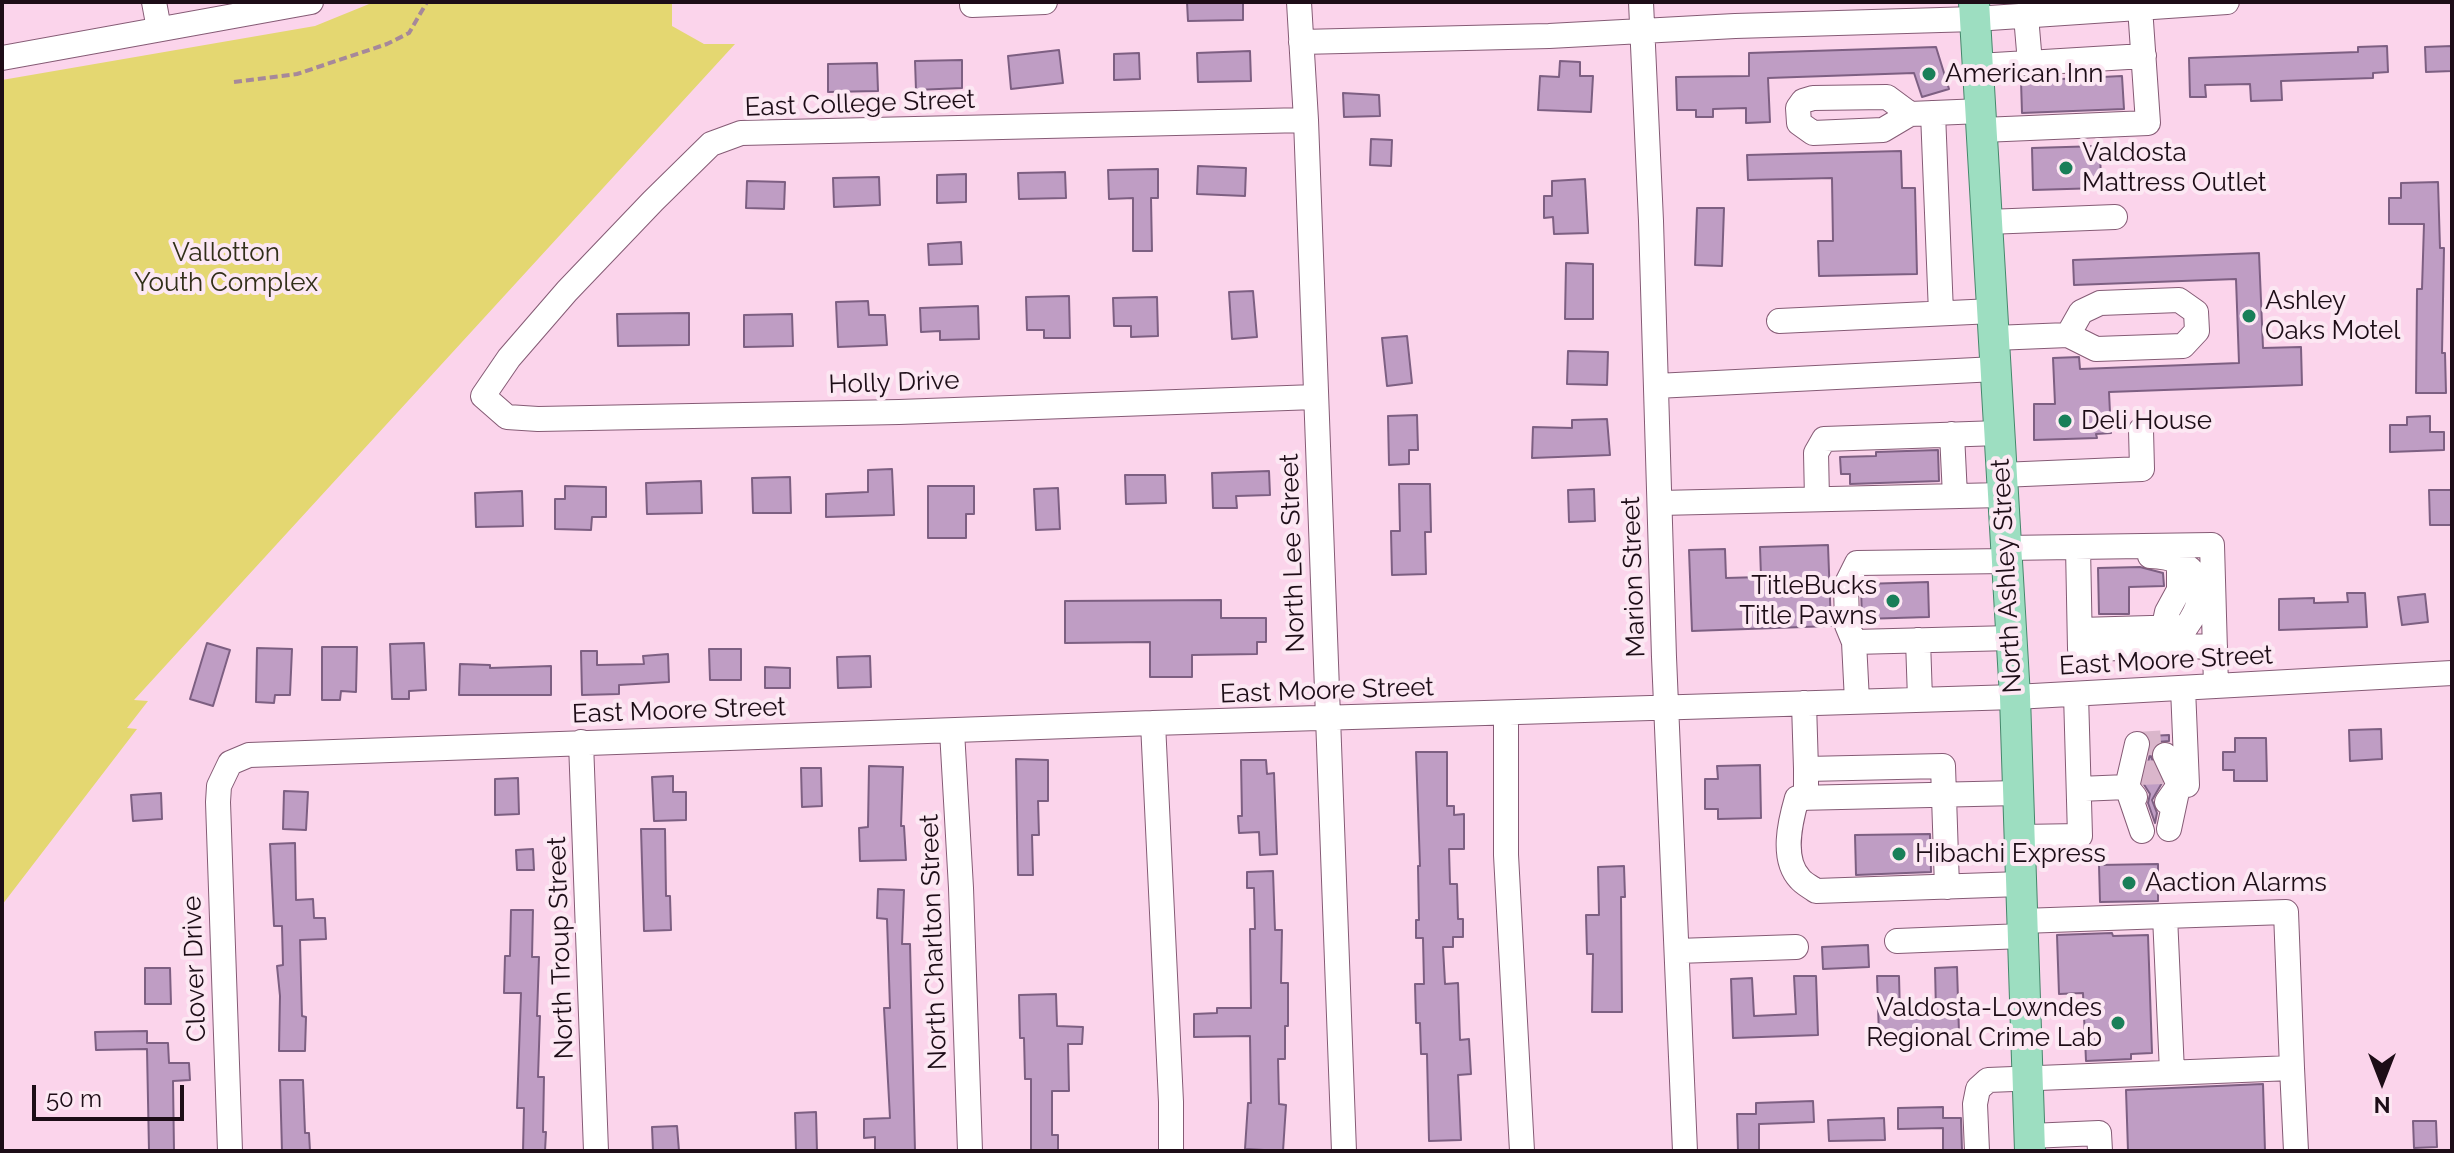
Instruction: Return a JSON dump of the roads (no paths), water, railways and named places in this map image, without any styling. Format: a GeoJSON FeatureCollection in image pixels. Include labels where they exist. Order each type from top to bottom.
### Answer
{"type":"FeatureCollection","features":[{"type":"Feature","properties":{"kind":"main road","name":"North Ashley Street"},"geometry":{"type":"LineString","coordinates":[[1975,10],[2015,697],[2030,1144]]}},
{"type":"Feature","properties":{"kind":"street"},"geometry":{"type":"LineString","coordinates":[[154,2],[159,29]]}},
{"type":"Feature","properties":{"kind":"street"},"geometry":{"type":"LineString","coordinates":[[2,58],[311,2]]}},
{"type":"Feature","properties":{"kind":"street"},"geometry":{"type":"LineString","coordinates":[[972,2],[972,5],[1045,2]]}},
{"type":"Feature","properties":{"kind":"street","name":"North Lee Street"},"geometry":{"type":"LineString","coordinates":[[1299,2],[1344,1151]]}},
{"type":"Feature","properties":{"kind":"street","name":"Marion Street"},"geometry":{"type":"LineString","coordinates":[[1641,2],[1685,1151]]}},
{"type":"Feature","properties":{"kind":"street"},"geometry":{"type":"LineString","coordinates":[[1301,42],[1641,31],[1734,14],[1975,10],[2026,16],[2148,5],[2227,2]]}},
{"type":"Feature","properties":{"kind":"street"},"geometry":{"type":"LineString","coordinates":[[1941,313],[1921,114],[1981,120],[2148,123],[2144,56],[2148,5]]}},
{"type":"Feature","properties":{"kind":"street"},"geometry":{"type":"LineString","coordinates":[[2026,16],[2030,63]]}},
{"type":"Feature","properties":{"kind":"street"},"geometry":{"type":"LineString","coordinates":[[1978,66],[2144,56]]}},
{"type":"Feature","properties":{"kind":"street","name":"East College Street"},"geometry":{"type":"LineString","coordinates":[[483,396],[509,358],[567,291],[653,201],[711,144],[741,133],[1306,120]]}},
{"type":"Feature","properties":{"kind":"street"},"geometry":{"type":"LineString","coordinates":[[1987,222],[2115,217]]}},
{"type":"Feature","properties":{"kind":"street"},"geometry":{"type":"LineString","coordinates":[[1779,321],[1941,313],[2068,335],[2096,349],[2183,346],[2197,331],[2196,312],[2179,300],[2100,303],[2081,312],[2068,335]]}},
{"type":"Feature","properties":{"kind":"street"},"geometry":{"type":"LineString","coordinates":[[1656,386],[1996,369]]}},
{"type":"Feature","properties":{"kind":"street","name":"Holly Drive"},"geometry":{"type":"LineString","coordinates":[[483,396],[507,417],[538,419],[899,412],[1315,397]]}},
{"type":"Feature","properties":{"kind":"street"},"geometry":{"type":"LineString","coordinates":[[1660,503],[1955,496],[2002,485],[2142,469],[2141,430]]}},
{"type":"Feature","properties":{"kind":"street"},"geometry":{"type":"LineString","coordinates":[[1817,499],[1816,453],[1824,439],[1999,433]]}},
{"type":"Feature","properties":{"kind":"street"},"geometry":{"type":"LineString","coordinates":[[1952,434],[1955,496]]}},
{"type":"Feature","properties":{"kind":"street"},"geometry":{"type":"LineString","coordinates":[[2078,553],[2212,545],[2216,686]]}},
{"type":"Feature","properties":{"kind":"street"},"geometry":{"type":"LineString","coordinates":[[2078,553],[2080,649],[2215,646]]}},
{"type":"Feature","properties":{"kind":"street"},"geometry":{"type":"LineString","coordinates":[[1857,701],[1854,642],[1847,625],[1846,585],[1857,563],[2078,553],[2169,556],[2179,561],[2179,590],[2167,612],[2164,626],[2080,630]]}},
{"type":"Feature","properties":{"kind":"street"},"geometry":{"type":"LineString","coordinates":[[1854,642],[2011,638]]}},
{"type":"Feature","properties":{"kind":"street"},"geometry":{"type":"LineString","coordinates":[[1918,640],[1920,699]]}},
{"type":"Feature","properties":{"kind":"street","name":"East Moore Street"},"geometry":{"type":"LineString","coordinates":[[219,786],[230,763],[249,755],[2015,697],[2452,673]]}},
{"type":"Feature","properties":{"kind":"street"},"geometry":{"type":"LineString","coordinates":[[2171,786],[2183,688]]}},
{"type":"Feature","properties":{"kind":"street"},"geometry":{"type":"LineString","coordinates":[[2020,837],[2080,836],[2076,694]]}},
{"type":"Feature","properties":{"kind":"street"},"geometry":{"type":"LineString","coordinates":[[1804,703],[1806,798]]}},
{"type":"Feature","properties":{"kind":"street"},"geometry":{"type":"LineString","coordinates":[[1506,713],[1506,855],[1522,1151]]}},
{"type":"Feature","properties":{"kind":"street"},"geometry":{"type":"LineString","coordinates":[[1153,723],[1171,1087],[1171,1151]]}},
{"type":"Feature","properties":{"kind":"street","name":"North Charlton Street"},"geometry":{"type":"LineString","coordinates":[[952,731],[970,1151]]}},
{"type":"Feature","properties":{"kind":"street","name":"North Troup Street"},"geometry":{"type":"LineString","coordinates":[[581,742],[596,1151]]}},
{"type":"Feature","properties":{"kind":"street"},"geometry":{"type":"LineString","coordinates":[[1806,769],[1943,766],[1947,887]]}},
{"type":"Feature","properties":{"kind":"street","name":"Clover Drive"},"geometry":{"type":"LineString","coordinates":[[219,786],[230,1151]]}},
{"type":"Feature","properties":{"kind":"street"},"geometry":{"type":"LineString","coordinates":[[2079,789],[2138,787]]}},
{"type":"Feature","properties":{"kind":"street"},"geometry":{"type":"LineString","coordinates":[[2018,793],[1797,798],[1790,822],[1791,865],[1800,879],[1816,891],[2021,884]]}},
{"type":"Feature","properties":{"kind":"street"},"geometry":{"type":"LineString","coordinates":[[1897,941],[2165,916],[2286,912],[2296,1151]]}},
{"type":"Feature","properties":{"kind":"street"},"geometry":{"type":"LineString","coordinates":[[2165,916],[2172,1072]]}},
{"type":"Feature","properties":{"kind":"street"},"geometry":{"type":"LineString","coordinates":[[1677,951],[1796,947]]}},
{"type":"Feature","properties":{"kind":"street"},"geometry":{"type":"LineString","coordinates":[[1977,1151],[1975,1104],[1978,1089],[1988,1080],[2292,1068]]}},
{"type":"Feature","properties":{"kind":"street"},"geometry":{"type":"LineString","coordinates":[[2030,1144],[2099,1133],[2100,1151]]}},
{"type":"Feature","properties":{"kind":"tunnel"},"geometry":{"type":"LineString","coordinates":[[2137,744],[2169,742]]}},
{"type":"Feature","properties":{"kind":"tunnel"},"geometry":{"type":"LineString","coordinates":[[2139,773],[2165,772]]}},
{"type":"Feature","properties":{"kind":"place","name":"American Inn"},"geometry":{"type":"Point","coordinates":[1929,74]}},
{"type":"Feature","properties":{"kind":"place","name":"Valdosta Mattress Outlet"},"geometry":{"type":"Point","coordinates":[2066,168]}},
{"type":"Feature","properties":{"kind":"place","name":"Ashley Oaks Motel"},"geometry":{"type":"Point","coordinates":[2249,316]}},
{"type":"Feature","properties":{"kind":"place","name":"Deli House"},"geometry":{"type":"Point","coordinates":[2065,421]}},
{"type":"Feature","properties":{"kind":"place","name":"TitleBucks Title Pawns"},"geometry":{"type":"Point","coordinates":[1893,601]}},
{"type":"Feature","properties":{"kind":"place","name":"Hibachi Express"},"geometry":{"type":"Point","coordinates":[1899,854]}},
{"type":"Feature","properties":{"kind":"place","name":"Aaction Alarms"},"geometry":{"type":"Point","coordinates":[2129,883]}},
{"type":"Feature","properties":{"kind":"place","name":"Valdosta-Lowndes Regional Crime Lab"},"geometry":{"type":"Point","coordinates":[2118,1023]}},
{"type":"Feature","properties":{"kind":"park label","name":"Vallotton Youth Complex"},"geometry":{"type":"Point","coordinates":[226,268]}}]}
